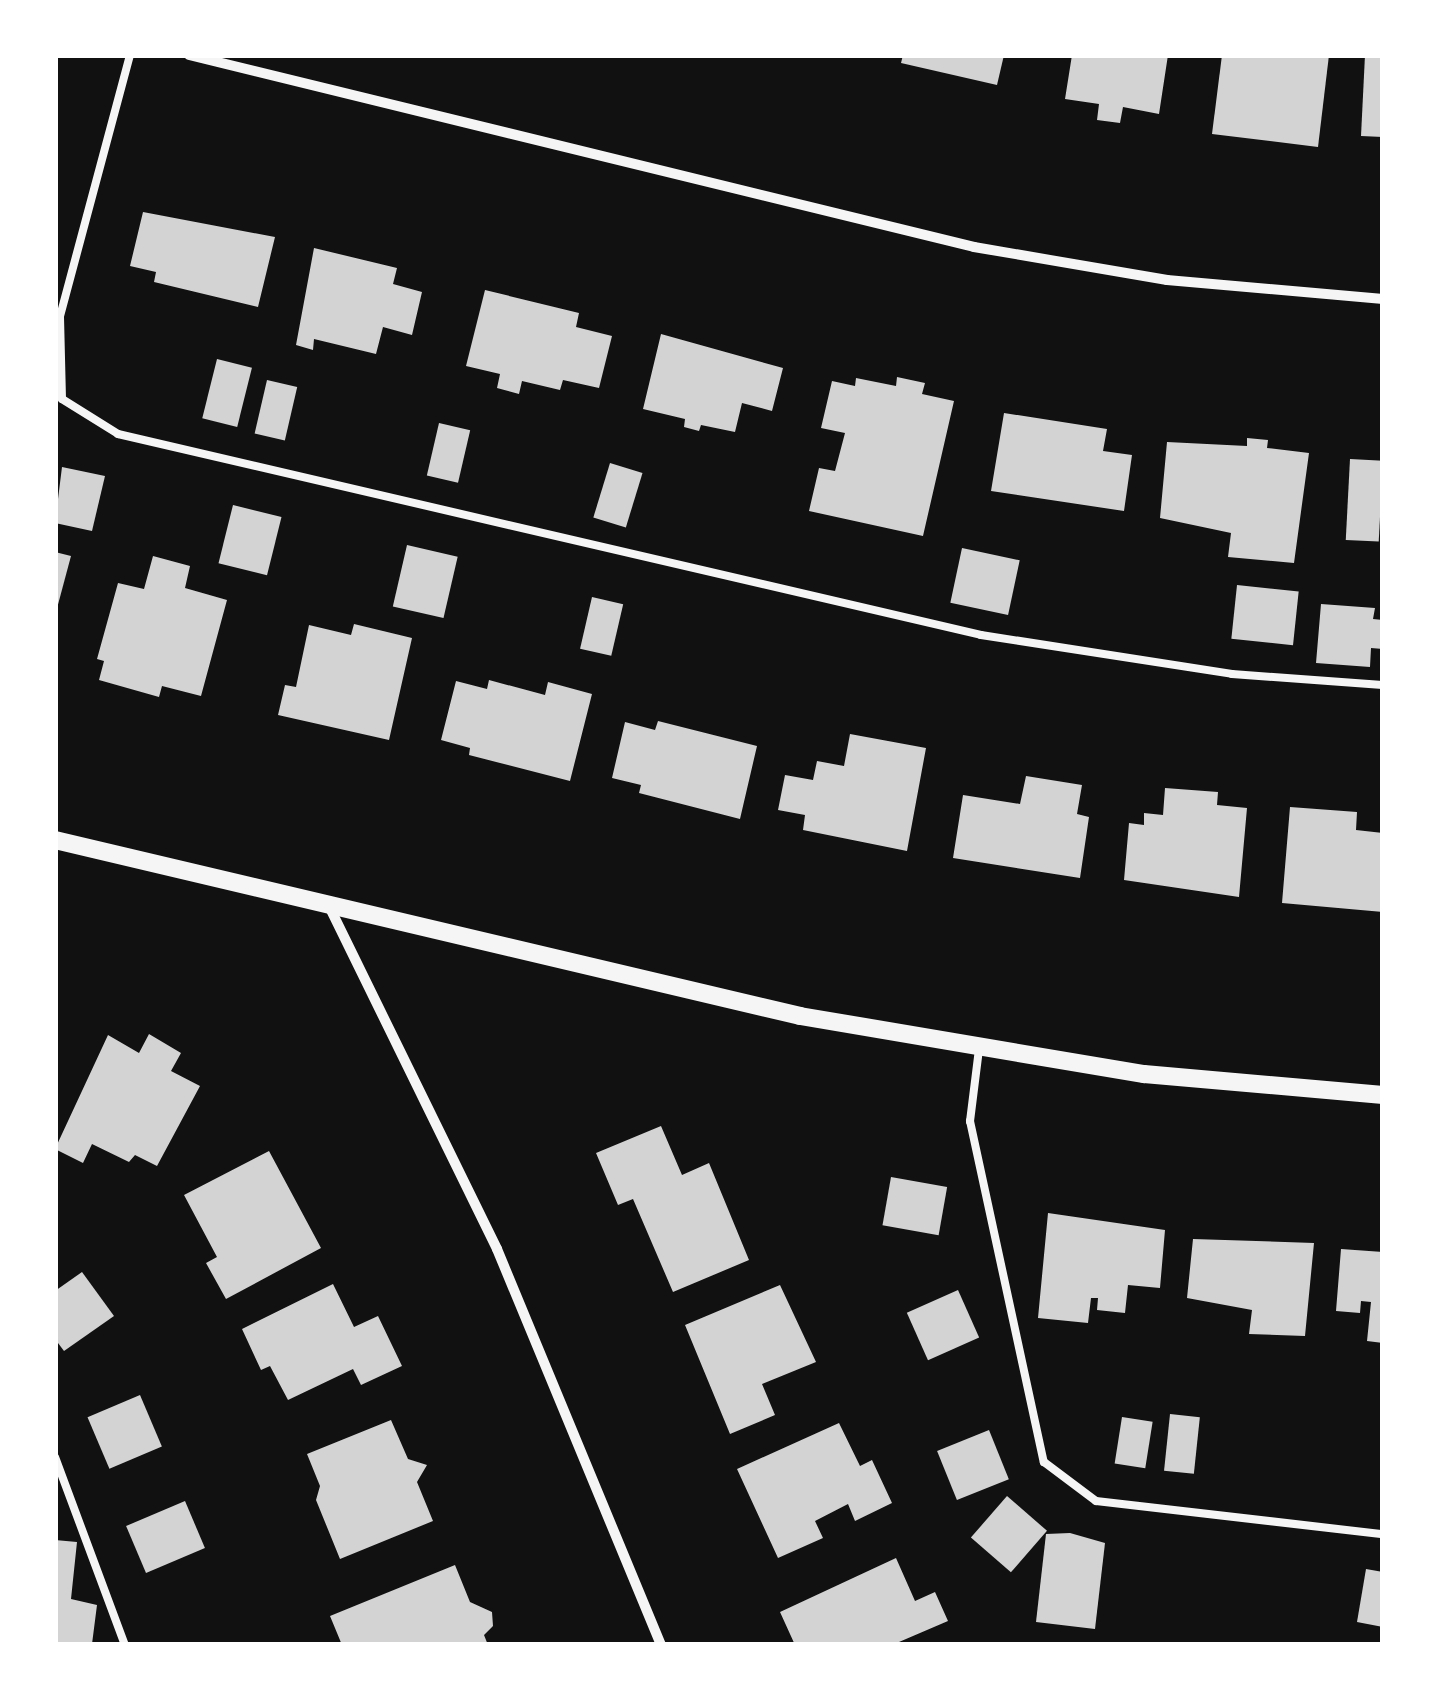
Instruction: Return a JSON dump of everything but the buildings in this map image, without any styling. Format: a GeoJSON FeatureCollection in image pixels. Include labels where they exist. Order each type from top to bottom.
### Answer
{"type":"FeatureCollection","features":[{"type":"Feature","properties":{"kind":"street"},"geometry":{"type":"LineString","coordinates":[[189,55],[974,247],[1167,280],[1383,299]]}},
{"type":"Feature","properties":{"kind":"street"},"geometry":{"type":"LineString","coordinates":[[55,840],[800,1016],[978,1050],[1144,1074],[1383,1095]]}},
{"type":"Feature","properties":{"kind":"street"},"geometry":{"type":"LineString","coordinates":[[330,906],[497,1249],[662,1645]]}},
{"type":"Feature","properties":{"kind":"lane"},"geometry":{"type":"LineString","coordinates":[[130,55],[60,318],[62,399],[118,434],[981,635],[1232,674],[1383,685]]}},
{"type":"Feature","properties":{"kind":"lane"},"geometry":{"type":"LineString","coordinates":[[978,1050],[970,1121],[1044,1462],[1096,1501],[1383,1534]]}},
{"type":"Feature","properties":{"kind":"lane"},"geometry":{"type":"LineString","coordinates":[[55,1457],[125,1645]]}}]}
